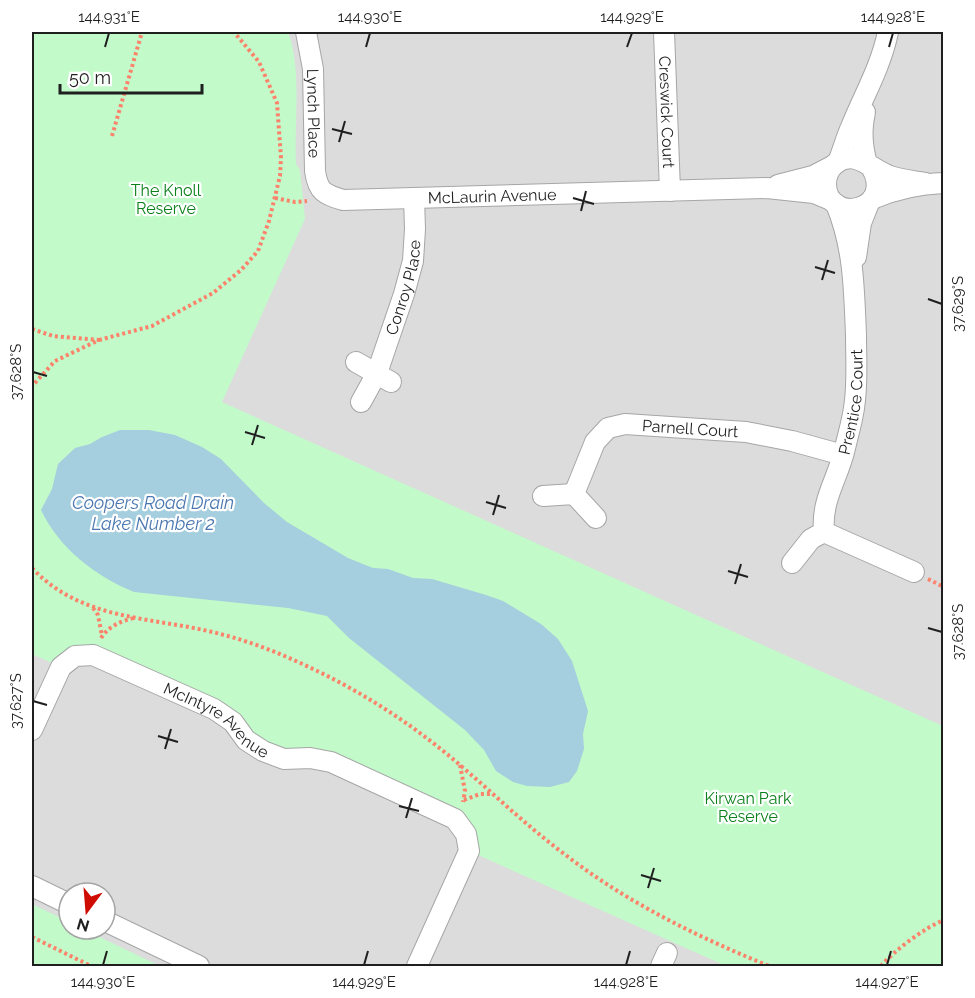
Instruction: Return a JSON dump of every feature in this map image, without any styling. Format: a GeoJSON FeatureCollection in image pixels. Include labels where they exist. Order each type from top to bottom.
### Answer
{"type":"FeatureCollection","features":[{"type":"Feature","properties":{"kind":"street","name":"Lynch Place"},"geometry":{"type":"LineString","coordinates":[[306,32],[313,69],[315,171],[317,184],[326,195]]}},
{"type":"Feature","properties":{"kind":"street","name":"Creswick Court"},"geometry":{"type":"LineString","coordinates":[[664,32],[670,190]]}},
{"type":"Feature","properties":{"kind":"street"},"geometry":{"type":"LineString","coordinates":[[888,32],[885,47],[868,91],[827,178],[828,193],[834,202],[853,209],[891,191],[935,183]]}},
{"type":"Feature","properties":{"kind":"street"},"geometry":{"type":"LineString","coordinates":[[868,91],[862,128],[862,146],[878,183],[871,201]]}},
{"type":"Feature","properties":{"kind":"street"},"geometry":{"type":"LineString","coordinates":[[836,163],[853,158],[890,176],[935,183]]}},
{"type":"Feature","properties":{"kind":"street","name":"McLaurin Avenue"},"geometry":{"type":"LineString","coordinates":[[766,188],[813,176],[836,163]]}},
{"type":"Feature","properties":{"kind":"street","name":"McLaurin Avenue"},"geometry":{"type":"LineString","coordinates":[[326,195],[343,200],[766,188],[814,193],[834,202]]}},
{"type":"Feature","properties":{"kind":"street","name":"Conroy Place"},"geometry":{"type":"LineString","coordinates":[[362,402],[384,378],[412,261],[416,229],[414,198]]}},
{"type":"Feature","properties":{"kind":"street","name":"Prentice Court"},"geometry":{"type":"LineString","coordinates":[[824,532],[825,500],[843,456],[854,407],[856,356],[854,268],[861,223],[871,201]]}},
{"type":"Feature","properties":{"kind":"street","name":"Prentice Court"},"geometry":{"type":"LineString","coordinates":[[834,202],[844,223],[854,268]]}},
{"type":"Feature","properties":{"kind":"street"},"geometry":{"type":"LineString","coordinates":[[356,362],[384,378]]}},
{"type":"Feature","properties":{"kind":"street","name":"Parnell Court"},"geometry":{"type":"LineString","coordinates":[[574,494],[596,442],[608,428],[625,424],[746,432],[792,441],[843,456]]}},
{"type":"Feature","properties":{"kind":"street"},"geometry":{"type":"LineString","coordinates":[[543,496],[574,494],[596,518]]}},
{"type":"Feature","properties":{"kind":"street"},"geometry":{"type":"LineString","coordinates":[[792,563],[811,539],[824,532],[914,572]]}},
{"type":"Feature","properties":{"kind":"street","name":"McIntyre Avenue"},"geometry":{"type":"LineString","coordinates":[[32,730],[61,667],[75,656],[93,655],[214,710],[233,722],[246,740],[263,752],[284,759],[310,758],[331,762],[455,819],[466,834],[469,851],[417,966]]}},
{"type":"Feature","properties":{"kind":"street"},"geometry":{"type":"LineString","coordinates":[[32,886],[57,898]]}},
{"type":"Feature","properties":{"kind":"street"},"geometry":{"type":"LineString","coordinates":[[117,927],[199,966]]}},
{"type":"Feature","properties":{"kind":"path"},"geometry":{"type":"LineString","coordinates":[[112,136],[142,32]]}},
{"type":"Feature","properties":{"kind":"path"},"geometry":{"type":"LineString","coordinates":[[32,386],[55,361],[99,340],[152,326],[213,293],[241,270],[258,251],[269,221],[280,176],[277,103],[259,62],[234,32]]}},
{"type":"Feature","properties":{"kind":"path"},"geometry":{"type":"LineString","coordinates":[[275,198],[303,201],[326,195]]}},
{"type":"Feature","properties":{"kind":"path"},"geometry":{"type":"LineString","coordinates":[[32,329],[53,336],[99,340]]}},
{"type":"Feature","properties":{"kind":"path"},"geometry":{"type":"LineString","coordinates":[[32,568],[72,599],[93,608],[225,635],[271,650],[357,692],[400,719],[460,765],[491,794],[569,858],[626,895],[713,944],[769,966]]}},
{"type":"Feature","properties":{"kind":"path"},"geometry":{"type":"LineString","coordinates":[[93,608],[98,615],[102,636],[122,621],[135,617]]}},
{"type":"Feature","properties":{"kind":"path"},"geometry":{"type":"LineString","coordinates":[[460,765],[464,780],[464,801],[480,794],[491,794]]}},
{"type":"Feature","properties":{"kind":"path"},"geometry":{"type":"LineString","coordinates":[[881,966],[934,923],[944,920]]}},
{"type":"Feature","properties":{"kind":"path"},"geometry":{"type":"LineString","coordinates":[[32,937],[91,966]]}},
{"type":"Feature","properties":{"kind":"shaded area"},"geometry":{"type":"Polygon","coordinates":[[[32,32],[943,32],[943,966],[32,966],[32,32]]]}},
{"type":"Feature","properties":{"kind":"green space","name":"Kirwan Park Reserve"},"geometry":{"type":"Polygon","coordinates":[[[32,32],[288,32],[295,62],[296,164],[300,170],[305,219],[222,402],[943,726],[943,966],[726,966],[469,851],[466,834],[331,762],[284,759],[233,722],[93,655],[61,667],[32,654],[32,32]]]}},
{"type":"Feature","properties":{"kind":"green space"},"geometry":{"type":"Polygon","coordinates":[[[32,904],[57,916],[57,941],[108,941],[160,966],[32,966],[32,904]]]}},
{"type":"Feature","properties":{"kind":"water","name":"Coopers Road Drain Lake Number 2"},"geometry":{"type":"Polygon","coordinates":[[[120,430],[149,430],[175,435],[202,447],[221,459],[264,503],[287,522],[348,558],[373,568],[388,569],[413,578],[432,579],[486,595],[503,601],[541,624],[558,639],[572,661],[588,711],[583,734],[584,749],[577,771],[569,782],[550,787],[527,786],[513,782],[496,771],[484,750],[465,730],[349,638],[327,616],[288,608],[134,592],[92,569],[58,537],[41,510],[52,489],[58,464],[75,448],[90,444],[120,430]]]}},
{"type":"Feature","properties":{"kind":"park label","name":"The Knoll Reserve"},"geometry":{"type":"Point","coordinates":[166,199]}}]}
